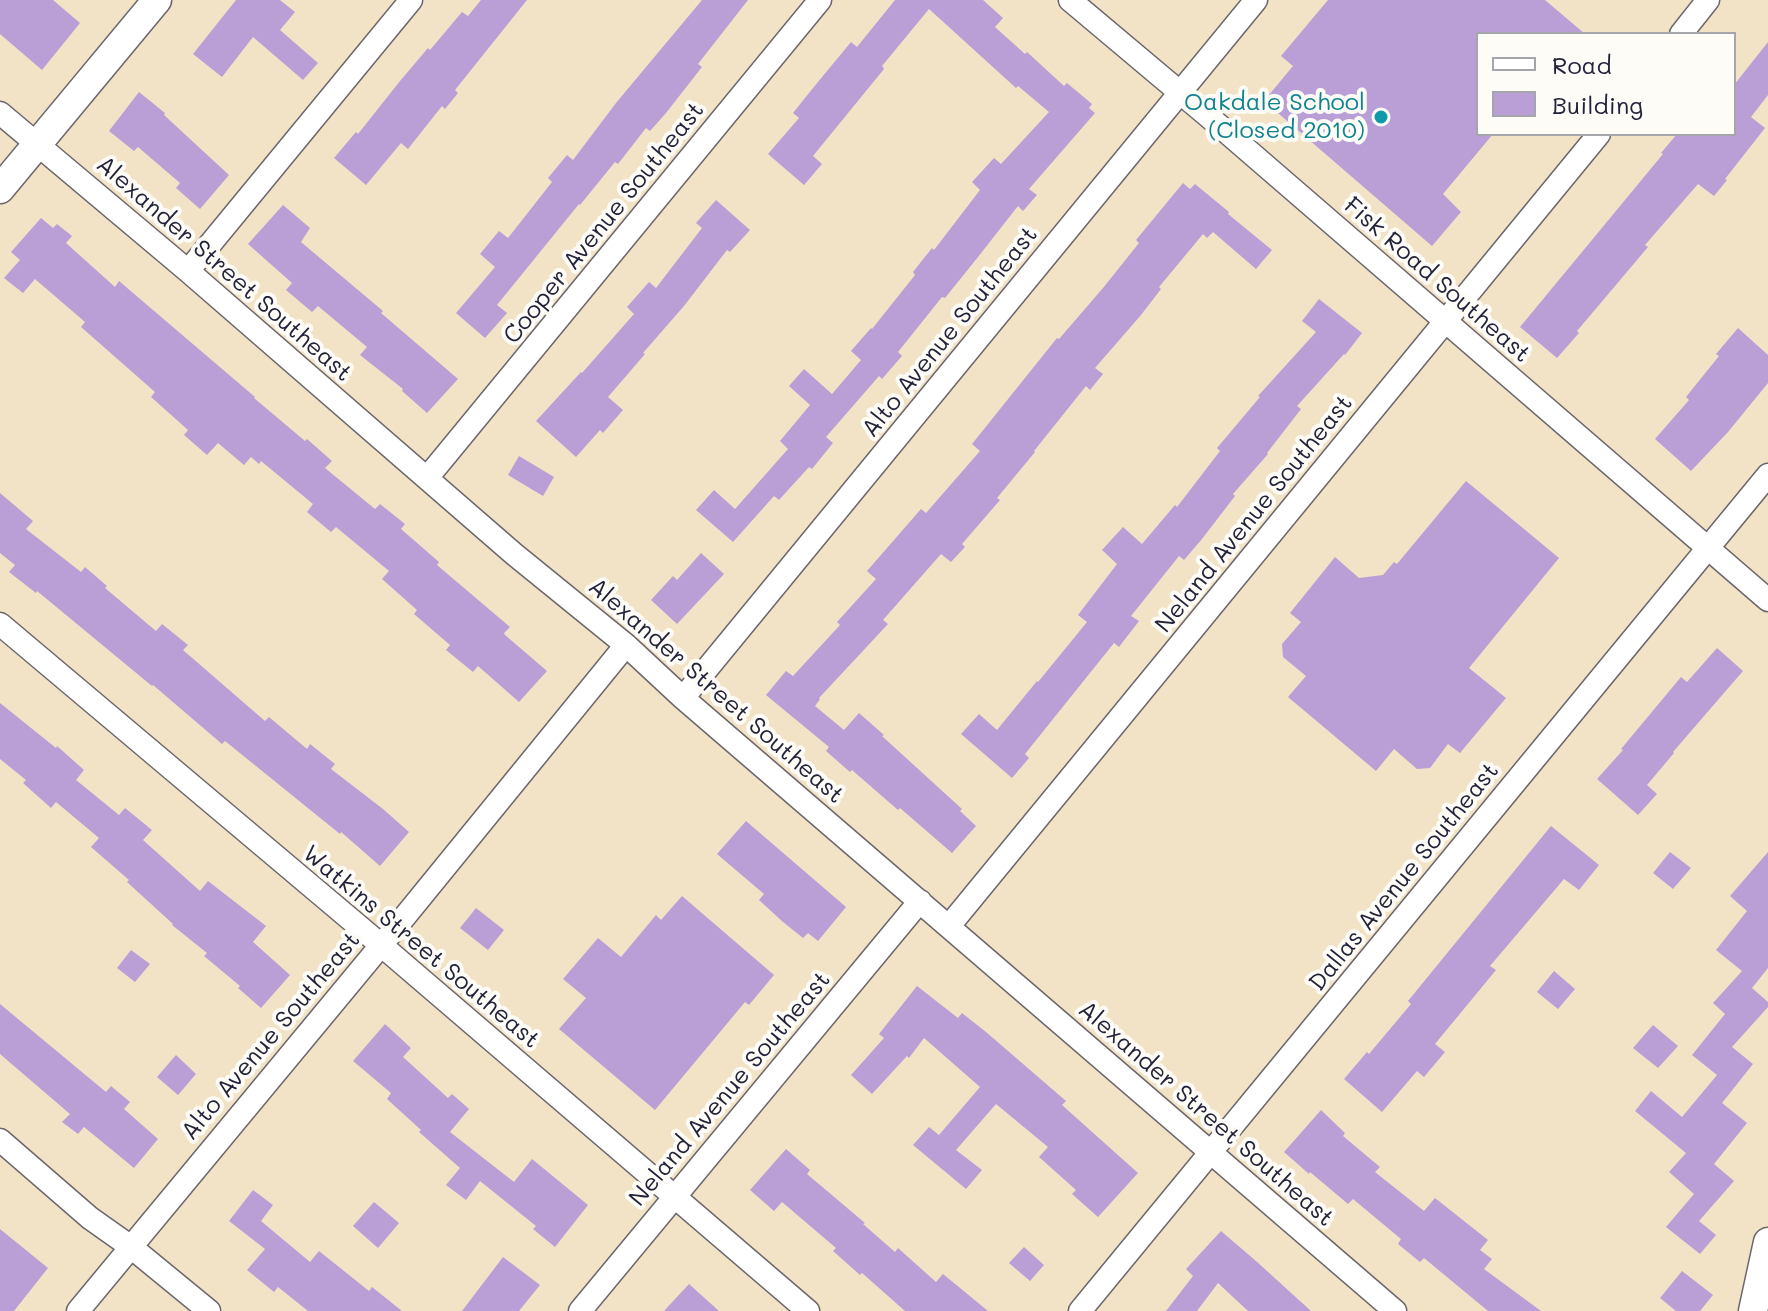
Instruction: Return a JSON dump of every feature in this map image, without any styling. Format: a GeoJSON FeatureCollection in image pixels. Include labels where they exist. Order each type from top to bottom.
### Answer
{"type":"FeatureCollection","features":[{"type":"Feature","properties":{"kind":"street"},"geometry":{"type":"LineString","coordinates":[[0,189],[157,0]]}},
{"type":"Feature","properties":{"kind":"street"},"geometry":{"type":"LineString","coordinates":[[188,271],[411,0]]}},
{"type":"Feature","properties":{"kind":"street","name":"Cooper Avenue Southeast"},"geometry":{"type":"LineString","coordinates":[[427,478],[820,0]]}},
{"type":"Feature","properties":{"kind":"street","name":"Fisk Road Southeast"},"geometry":{"type":"LineString","coordinates":[[1070,0],[1768,600]]}},
{"type":"Feature","properties":{"kind":"street","name":"Alto Avenue Southeast"},"geometry":{"type":"LineString","coordinates":[[683,698],[1256,0]]}},
{"type":"Feature","properties":{"kind":"street"},"geometry":{"type":"LineString","coordinates":[[1683,32],[1708,0]]}},
{"type":"Feature","properties":{"kind":"street","name":"Alexander Street Southeast"},"geometry":{"type":"LineString","coordinates":[[0,113],[188,271],[514,554],[626,645],[683,698],[1395,1311]]}},
{"type":"Feature","properties":{"kind":"street","name":"Neland Avenue Southeast"},"geometry":{"type":"LineString","coordinates":[[949,926],[1597,136]]}},
{"type":"Feature","properties":{"kind":"street","name":"Dallas Avenue Southeast"},"geometry":{"type":"LineString","coordinates":[[1080,1311],[1768,475]]}},
{"type":"Feature","properties":{"kind":"street","name":"Watkins Street Southeast"},"geometry":{"type":"LineString","coordinates":[[0,624],[808,1311]]}},
{"type":"Feature","properties":{"kind":"street","name":"Alto Avenue Southeast"},"geometry":{"type":"LineString","coordinates":[[78,1311],[626,645]]}},
{"type":"Feature","properties":{"kind":"street","name":"Neland Avenue Southeast"},"geometry":{"type":"LineString","coordinates":[[580,1311],[920,901]]}},
{"type":"Feature","properties":{"kind":"street"},"geometry":{"type":"LineString","coordinates":[[0,1140],[90,1218],[209,1311]]}},
{"type":"Feature","properties":{"kind":"street"},"geometry":{"type":"LineString","coordinates":[[1753,1311],[1768,1242]]}},
{"type":"Feature","properties":{"kind":"building"},"geometry":{"type":"Polygon","coordinates":[[[0,0],[53,0],[80,23],[42,70],[0,34],[0,0]]]}},
{"type":"Feature","properties":{"kind":"building"},"geometry":{"type":"Polygon","coordinates":[[[236,0],[280,0],[295,12],[280,30],[318,63],[303,80],[253,37],[222,77],[193,54],[236,0]]]}},
{"type":"Feature","properties":{"kind":"building"},"geometry":{"type":"Polygon","coordinates":[[[481,0],[527,0],[455,90],[458,93],[445,109],[442,106],[408,149],[401,143],[366,185],[334,158],[356,132],[358,134],[428,48],[430,50],[462,12],[468,16],[481,0]]]}},
{"type":"Feature","properties":{"kind":"building"},"geometry":{"type":"Polygon","coordinates":[[[702,0],[748,0],[698,64],[702,67],[666,113],[650,131],[646,128],[618,164],[615,162],[497,305],[507,313],[485,338],[456,313],[495,267],[480,254],[499,231],[508,238],[552,182],[548,178],[567,155],[573,160],[702,0]]]}},
{"type":"Feature","properties":{"kind":"building"},"geometry":{"type":"Polygon","coordinates":[[[895,0],[983,0],[1003,18],[995,27],[1064,86],[1067,83],[1092,104],[1089,108],[1095,113],[1029,189],[1037,195],[1023,211],[1018,206],[898,352],[902,356],[882,379],[879,376],[826,437],[833,443],[812,469],[809,467],[779,500],[774,496],[733,542],[696,510],[714,490],[735,509],[788,449],[780,441],[810,405],[789,386],[804,369],[832,394],[861,360],[851,351],[872,329],[915,275],[913,272],[980,190],[972,182],[994,158],[1001,164],[1049,112],[1018,86],[1016,88],[929,9],[813,156],[822,164],[804,185],[768,154],[799,118],[793,113],[813,88],[851,42],[857,47],[895,0]]]}},
{"type":"Feature","properties":{"kind":"building","name":"Oakdale School (Closed 2010)"},"geometry":{"type":"Polygon","coordinates":[[[1328,0],[1545,0],[1583,32],[1476,32],[1476,136],[1491,136],[1443,194],[1461,212],[1432,246],[1264,101],[1293,66],[1281,56],[1328,0]]]}},
{"type":"Feature","properties":{"kind":"building"},"geometry":{"type":"Polygon","coordinates":[[[1768,42],[1768,95],[1751,117],[1765,128],[1714,196],[1698,184],[1645,245],[1648,247],[1557,358],[1520,327],[1675,136],[1736,136],[1736,82],[1768,42]]]}},
{"type":"Feature","properties":{"kind":"building"},"geometry":{"type":"Polygon","coordinates":[[[139,92],[229,175],[200,209],[176,188],[180,183],[138,147],[134,151],[109,131],[139,92]]]}},
{"type":"Feature","properties":{"kind":"building"},"geometry":{"type":"Polygon","coordinates":[[[1183,183],[1190,189],[1195,184],[1272,250],[1256,269],[1213,232],[1207,238],[1203,234],[1159,287],[1161,289],[1141,315],[1095,368],[1103,374],[1090,390],[1086,386],[1034,451],[997,498],[1000,500],[962,544],[965,547],[951,562],[941,554],[883,620],[888,624],[815,706],[844,730],[859,713],[962,809],[960,811],[976,826],[952,853],[900,808],[898,810],[852,770],[850,772],[826,751],[829,747],[766,695],[786,671],[793,676],[840,625],[837,622],[876,579],[867,571],[921,509],[926,513],[980,451],[972,444],[1057,338],[1103,288],[1139,243],[1136,240],[1183,183]]]}},
{"type":"Feature","properties":{"kind":"building"},"geometry":{"type":"Polygon","coordinates":[[[716,200],[750,230],[730,252],[727,250],[608,397],[623,410],[576,457],[536,421],[634,314],[627,307],[649,282],[656,288],[702,228],[696,223],[716,200]]]}},
{"type":"Feature","properties":{"kind":"building"},"geometry":{"type":"Polygon","coordinates":[[[283,205],[310,228],[301,242],[458,379],[427,413],[403,389],[360,355],[367,347],[318,306],[312,312],[286,290],[292,283],[248,244],[283,205]]]}},
{"type":"Feature","properties":{"kind":"building"},"geometry":{"type":"Polygon","coordinates":[[[41,218],[53,228],[57,224],[72,236],[66,243],[115,287],[119,281],[332,461],[325,468],[375,509],[380,504],[405,524],[401,529],[439,562],[437,565],[510,627],[505,635],[547,671],[519,702],[478,666],[473,672],[446,650],[450,645],[414,614],[417,610],[382,579],[389,571],[336,527],[331,532],[307,512],[313,504],[261,461],[259,464],[251,457],[244,465],[218,443],[207,455],[184,435],[188,430],[151,397],[155,392],[81,327],[85,322],[35,279],[23,293],[4,278],[20,260],[11,252],[41,218]]]}},
{"type":"Feature","properties":{"kind":"building"},"geometry":{"type":"Polygon","coordinates":[[[1319,299],[1362,333],[1297,406],[1301,409],[1233,494],[1235,496],[1202,539],[1184,560],[1179,556],[1131,616],[1139,621],[1119,647],[1114,643],[1025,754],[1029,758],[1012,778],[961,734],[979,714],[997,730],[1038,682],[1087,622],[1078,615],[1117,564],[1102,550],[1123,527],[1142,544],[1175,505],[1177,507],[1220,451],[1217,448],[1258,396],[1316,332],[1302,321],[1319,299]]]}},
{"type":"Feature","properties":{"kind":"building"},"geometry":{"type":"Polygon","coordinates":[[[1738,328],[1768,355],[1768,383],[1691,471],[1655,439],[1689,400],[1686,397],[1738,328]]]}},
{"type":"Feature","properties":{"kind":"building"},"geometry":{"type":"Polygon","coordinates":[[[519,456],[554,477],[543,496],[508,475],[519,456]]]}},
{"type":"Feature","properties":{"kind":"building"},"geometry":{"type":"Polygon","coordinates":[[[1466,481],[1559,558],[1469,668],[1506,698],[1460,753],[1448,744],[1430,768],[1417,769],[1394,749],[1376,771],[1288,697],[1306,676],[1283,657],[1282,644],[1301,622],[1290,613],[1335,557],[1359,578],[1383,575],[1394,562],[1397,564],[1466,481]]]}},
{"type":"Feature","properties":{"kind":"building"},"geometry":{"type":"Polygon","coordinates":[[[0,493],[33,521],[26,529],[81,572],[85,567],[156,631],[162,624],[188,645],[183,650],[265,721],[269,717],[307,749],[310,744],[335,764],[331,769],[409,832],[380,866],[225,741],[222,744],[37,591],[9,572],[15,565],[0,553],[0,493]]]}},
{"type":"Feature","properties":{"kind":"building"},"geometry":{"type":"Polygon","coordinates":[[[701,553],[724,574],[677,624],[651,600],[673,576],[677,580],[701,553]]]}},
{"type":"Feature","properties":{"kind":"building"},"geometry":{"type":"Polygon","coordinates":[[[1717,648],[1743,671],[1647,785],[1657,794],[1638,815],[1597,779],[1681,677],[1687,682],[1717,648]]]}},
{"type":"Feature","properties":{"kind":"building"},"geometry":{"type":"Polygon","coordinates":[[[0,703],[84,770],[76,780],[119,815],[125,808],[152,830],[143,840],[200,891],[208,881],[266,926],[253,942],[290,975],[261,1008],[204,956],[207,953],[172,925],[127,882],[129,880],[91,847],[99,838],[56,802],[51,808],[23,783],[26,780],[0,759],[0,703]]]}},
{"type":"Feature","properties":{"kind":"building"},"geometry":{"type":"Polygon","coordinates":[[[746,821],[846,907],[818,941],[808,933],[803,938],[783,922],[759,900],[764,894],[717,854],[746,821]]]}},
{"type":"Feature","properties":{"kind":"building"},"geometry":{"type":"Polygon","coordinates":[[[1551,826],[1599,865],[1579,890],[1564,879],[1490,966],[1496,970],[1435,1044],[1445,1052],[1424,1077],[1417,1071],[1382,1112],[1344,1079],[1411,1004],[1408,1001],[1551,826]]]}},
{"type":"Feature","properties":{"kind":"building"},"geometry":{"type":"Polygon","coordinates":[[[1670,852],[1691,868],[1673,889],[1653,873],[1670,852]]]}},
{"type":"Feature","properties":{"kind":"building"},"geometry":{"type":"Polygon","coordinates":[[[1768,852],[1768,968],[1752,988],[1768,1002],[1768,1007],[1732,1047],[1753,1064],[1722,1103],[1747,1123],[1714,1164],[1734,1181],[1699,1221],[1716,1235],[1700,1254],[1666,1227],[1694,1194],[1669,1172],[1686,1153],[1635,1111],[1651,1091],[1682,1117],[1717,1075],[1692,1055],[1725,1014],[1713,1003],[1742,971],[1716,950],[1747,911],[1730,896],[1768,852]]]}},
{"type":"Feature","properties":{"kind":"building"},"geometry":{"type":"Polygon","coordinates":[[[682,896],[774,975],[749,1005],[745,1002],[655,1110],[559,1029],[586,998],[563,979],[598,938],[621,957],[656,915],[661,920],[682,896]]]}},
{"type":"Feature","properties":{"kind":"building"},"geometry":{"type":"Polygon","coordinates":[[[476,908],[504,930],[488,950],[460,928],[476,908]]]}},
{"type":"Feature","properties":{"kind":"building"},"geometry":{"type":"Polygon","coordinates":[[[131,950],[150,964],[135,982],[117,968],[131,950]]]}},
{"type":"Feature","properties":{"kind":"building"},"geometry":{"type":"Polygon","coordinates":[[[1554,971],[1575,989],[1558,1009],[1537,992],[1554,971]]]}},
{"type":"Feature","properties":{"kind":"building"},"geometry":{"type":"Polygon","coordinates":[[[917,986],[958,1018],[962,1013],[986,1032],[1066,1101],[1062,1105],[1138,1173],[1098,1217],[1072,1194],[1076,1190],[1039,1157],[1048,1147],[996,1104],[956,1150],[982,1170],[966,1189],[913,1145],[929,1127],[939,1135],[980,1087],[924,1038],[909,1058],[907,1056],[872,1094],[851,1075],[884,1038],[879,1034],[917,986]]]}},
{"type":"Feature","properties":{"kind":"building"},"geometry":{"type":"Polygon","coordinates":[[[0,1004],[106,1092],[111,1086],[130,1102],[124,1109],[158,1139],[134,1168],[84,1127],[78,1134],[62,1122],[70,1114],[0,1054],[0,1004]]]}},
{"type":"Feature","properties":{"kind":"building"},"geometry":{"type":"Polygon","coordinates":[[[385,1024],[411,1048],[403,1057],[448,1098],[452,1094],[469,1109],[450,1132],[514,1182],[532,1159],[588,1205],[555,1247],[533,1229],[536,1226],[480,1181],[466,1200],[446,1185],[460,1168],[387,1099],[391,1093],[353,1061],[385,1024]]]}},
{"type":"Feature","properties":{"kind":"building"},"geometry":{"type":"Polygon","coordinates":[[[1653,1025],[1678,1046],[1658,1068],[1633,1048],[1653,1025]]]}},
{"type":"Feature","properties":{"kind":"building"},"geometry":{"type":"Polygon","coordinates":[[[176,1055],[196,1074],[178,1095],[157,1077],[176,1055]]]}},
{"type":"Feature","properties":{"kind":"building"},"geometry":{"type":"Polygon","coordinates":[[[1321,1110],[1345,1133],[1343,1136],[1380,1167],[1375,1172],[1424,1211],[1435,1198],[1488,1240],[1480,1250],[1492,1259],[1484,1269],[1541,1311],[1488,1311],[1424,1258],[1420,1262],[1398,1244],[1401,1239],[1353,1199],[1348,1204],[1284,1152],[1321,1110]]]}},
{"type":"Feature","properties":{"kind":"building"},"geometry":{"type":"Polygon","coordinates":[[[786,1149],[810,1170],[807,1174],[895,1252],[898,1248],[936,1282],[943,1274],[988,1311],[905,1311],[862,1273],[860,1275],[833,1251],[836,1248],[782,1202],[774,1211],[750,1190],[786,1149]]]}},
{"type":"Feature","properties":{"kind":"building"},"geometry":{"type":"Polygon","coordinates":[[[253,1190],[273,1205],[261,1221],[310,1262],[319,1251],[369,1291],[372,1287],[402,1311],[308,1311],[278,1287],[274,1292],[247,1270],[265,1249],[229,1221],[253,1190]]]}},
{"type":"Feature","properties":{"kind":"building"},"geometry":{"type":"Polygon","coordinates":[[[374,1202],[399,1223],[378,1248],[353,1226],[374,1202]]]}},
{"type":"Feature","properties":{"kind":"building"},"geometry":{"type":"Polygon","coordinates":[[[0,1229],[48,1268],[14,1311],[0,1311],[0,1229]]]}},
{"type":"Feature","properties":{"kind":"building"},"geometry":{"type":"Polygon","coordinates":[[[1221,1231],[1311,1311],[1248,1311],[1218,1283],[1197,1311],[1166,1311],[1193,1276],[1186,1269],[1221,1231]]]}},
{"type":"Feature","properties":{"kind":"building"},"geometry":{"type":"Polygon","coordinates":[[[1024,1247],[1044,1265],[1030,1281],[1009,1263],[1024,1247]]]}},
{"type":"Feature","properties":{"kind":"building"},"geometry":{"type":"Polygon","coordinates":[[[503,1257],[540,1285],[519,1311],[462,1311],[503,1257]]]}},
{"type":"Feature","properties":{"kind":"building"},"geometry":{"type":"Polygon","coordinates":[[[1682,1271],[1713,1295],[1700,1311],[1676,1311],[1660,1298],[1682,1271]]]}},
{"type":"Feature","properties":{"kind":"building"},"geometry":{"type":"Polygon","coordinates":[[[689,1284],[719,1311],[664,1311],[689,1284]]]}},
{"type":"Feature","properties":{"kind":"place","name":"Oakdale School (Closed 2010)"},"geometry":{"type":"Point","coordinates":[1381,117]}}]}
